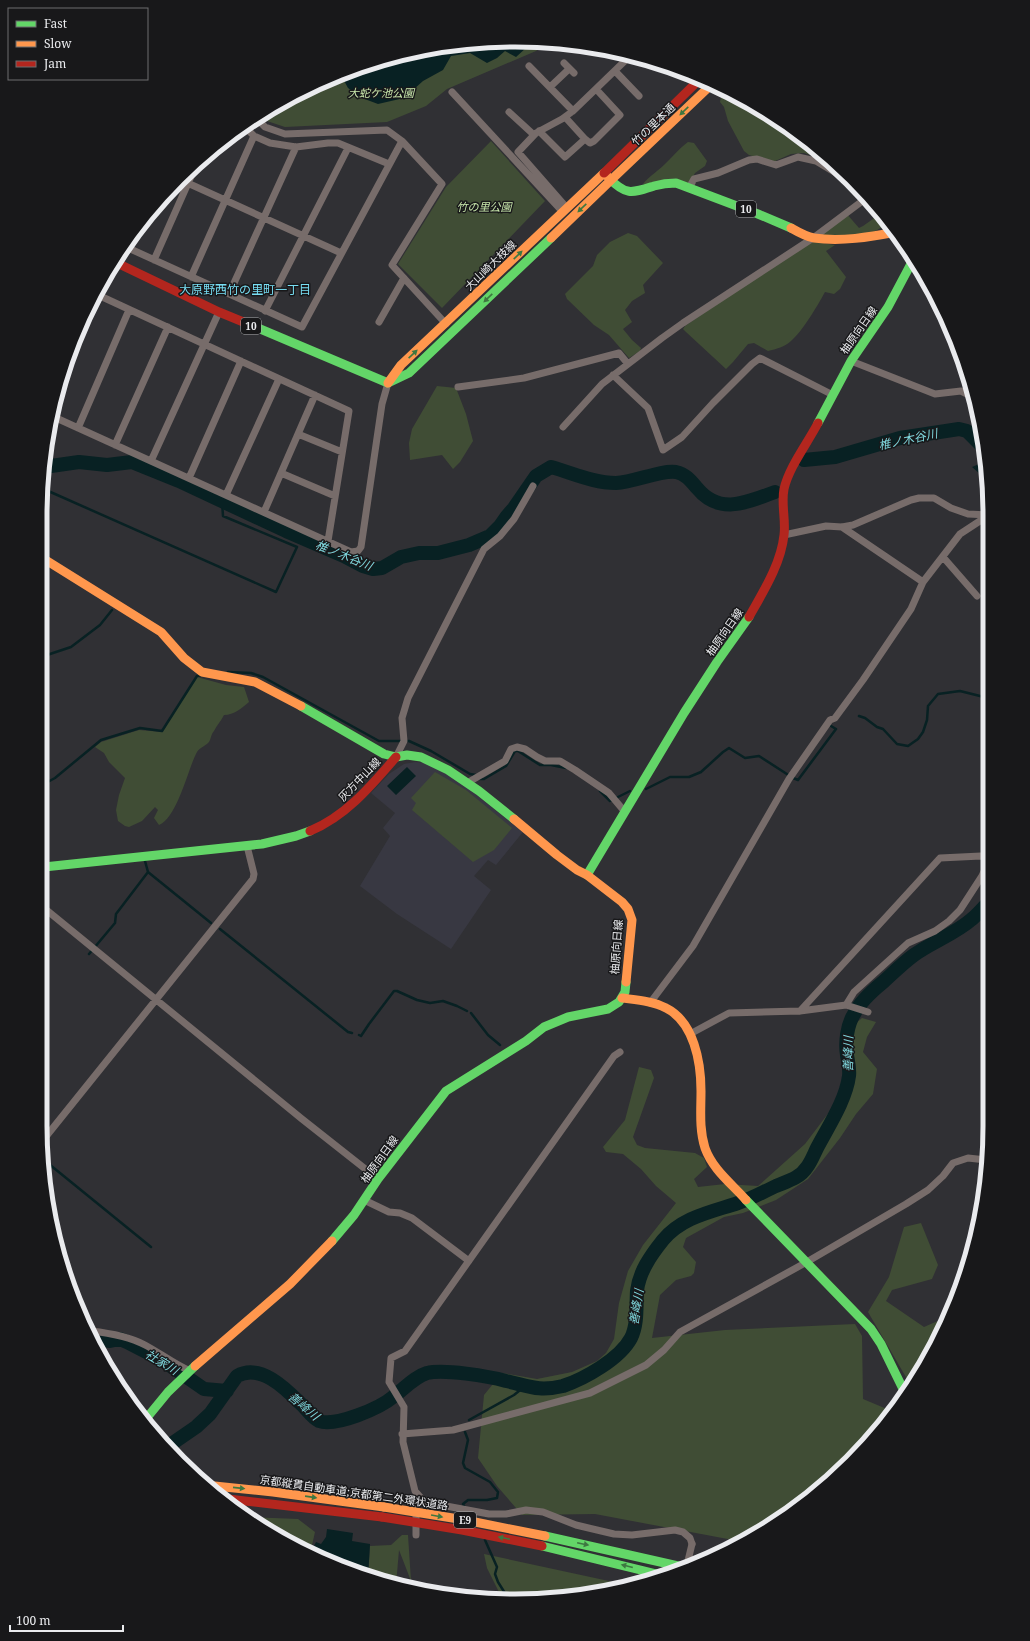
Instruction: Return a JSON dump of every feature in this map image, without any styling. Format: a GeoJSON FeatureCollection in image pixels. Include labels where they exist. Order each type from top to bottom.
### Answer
{"type":"FeatureCollection","features":[{"type":"Feature","properties":{"kind":"main road","name":"竹の里本通"},"geometry":{"type":"LineString","coordinates":[[604,173],[695,84]]}},
{"type":"Feature","properties":{"kind":"main road","name":"竹の里本通"},"geometry":{"type":"LineString","coordinates":[[610,181],[707,89]]}},
{"type":"Feature","properties":{"kind":"main road","name":"10"},"geometry":{"type":"LineString","coordinates":[[604,173],[620,190],[630,193],[639,192],[667,183],[676,183],[758,214],[813,238],[834,239],[867,237],[888,233]]}},
{"type":"Feature","properties":{"kind":"main road","name":"大山崎大枝線"},"geometry":{"type":"LineString","coordinates":[[388,383],[401,365],[604,173]]}},
{"type":"Feature","properties":{"kind":"main road","name":"大山崎大枝線"},"geometry":{"type":"LineString","coordinates":[[388,383],[409,373],[610,181]]}},
{"type":"Feature","properties":{"kind":"main road","name":"10"},"geometry":{"type":"LineString","coordinates":[[120,265],[219,312],[388,383]]}},
{"type":"Feature","properties":{"kind":"main road","name":"柚原向日線"},"geometry":{"type":"LineString","coordinates":[[148,1416],[168,1392],[190,1371],[285,1289],[313,1262],[354,1215],[378,1179],[446,1091],[552,1023],[568,1017],[602,1011],[614,1006],[622,998],[625,992],[631,941],[631,916],[628,909],[622,902],[587,875],[705,681],[748,619],[775,566],[784,535],[783,502],[786,482],[790,471],[806,445],[851,361],[888,307],[910,265]]}},
{"type":"Feature","properties":{"kind":"main road"},"geometry":{"type":"LineString","coordinates":[[47,561],[161,632],[184,658],[202,672],[255,682],[291,700],[381,752],[396,757]]}},
{"type":"Feature","properties":{"kind":"main road","name":"灰方中山線"},"geometry":{"type":"LineString","coordinates":[[47,867],[247,846],[278,841],[298,835],[326,824],[355,803],[396,757],[411,756],[428,760],[448,770],[479,791],[566,862],[587,875]]}},
{"type":"Feature","properties":{"kind":"main road"},"geometry":{"type":"LineString","coordinates":[[622,998],[667,1008],[681,1019],[690,1034],[700,1069],[701,1134],[707,1154],[714,1166],[805,1263],[871,1329],[881,1344],[903,1388]]}},
{"type":"Feature","properties":{"kind":"main road","name":"京都縦貫自動車道;京都第二外環状道路"},"geometry":{"type":"LineString","coordinates":[[216,1486],[273,1492],[465,1520],[545,1536],[675,1565]]}},
{"type":"Feature","properties":{"kind":"main road","name":"京都縦貫自動車道;京都第二外環状道路"},"geometry":{"type":"LineString","coordinates":[[233,1499],[382,1517],[462,1530],[542,1546],[652,1573]]}},
{"type":"Feature","properties":{"kind":"street"},"geometry":{"type":"LineString","coordinates":[[565,210],[518,152],[537,133],[573,111],[615,71],[624,60]]}},
{"type":"Feature","properties":{"kind":"street"},"geometry":{"type":"LineString","coordinates":[[530,66],[573,111]]}},
{"type":"Feature","properties":{"kind":"street"},"geometry":{"type":"LineString","coordinates":[[550,87],[569,69]]}},
{"type":"Feature","properties":{"kind":"street"},"geometry":{"type":"LineString","coordinates":[[615,71],[639,96]]}},
{"type":"Feature","properties":{"kind":"street"},"geometry":{"type":"LineString","coordinates":[[565,117],[585,139],[590,143],[594,141],[620,115],[596,89]]}},
{"type":"Feature","properties":{"kind":"street"},"geometry":{"type":"LineString","coordinates":[[452,92],[565,210]]}},
{"type":"Feature","properties":{"kind":"street"},"geometry":{"type":"LineString","coordinates":[[509,112],[565,157],[585,139]]}},
{"type":"Feature","properties":{"kind":"street"},"geometry":{"type":"LineString","coordinates":[[261,123],[265,127],[286,134],[388,130],[402,141],[442,184],[392,265],[446,324]]}},
{"type":"Feature","properties":{"kind":"street"},"geometry":{"type":"LineString","coordinates":[[249,131],[254,136],[270,143],[296,148],[338,143],[389,164]]}},
{"type":"Feature","properties":{"kind":"street"},"geometry":{"type":"LineString","coordinates":[[191,277],[254,136]]}},
{"type":"Feature","properties":{"kind":"street"},"geometry":{"type":"LineString","coordinates":[[130,249],[302,327],[402,141]]}},
{"type":"Feature","properties":{"kind":"street"},"geometry":{"type":"LineString","coordinates":[[228,294],[296,148]]}},
{"type":"Feature","properties":{"kind":"street"},"geometry":{"type":"LineString","coordinates":[[265,310],[348,148]]}},
{"type":"Feature","properties":{"kind":"street"},"geometry":{"type":"LineString","coordinates":[[688,188],[694,179],[718,173],[749,160],[757,159],[776,165],[798,157],[816,161],[832,171]]}},
{"type":"Feature","properties":{"kind":"street"},"geometry":{"type":"LineString","coordinates":[[186,182],[341,253]]}},
{"type":"Feature","properties":{"kind":"street"},"geometry":{"type":"LineString","coordinates":[[154,260],[184,184]]}},
{"type":"Feature","properties":{"kind":"street"},"geometry":{"type":"LineString","coordinates":[[563,427],[602,384],[683,322],[813,238],[862,201]]}},
{"type":"Feature","properties":{"kind":"street"},"geometry":{"type":"LineString","coordinates":[[379,322],[404,278]]}},
{"type":"Feature","properties":{"kind":"street"},"geometry":{"type":"LineString","coordinates":[[101,297],[349,411],[328,541]]}},
{"type":"Feature","properties":{"kind":"street"},"geometry":{"type":"LineString","coordinates":[[78,428],[129,310]]}},
{"type":"Feature","properties":{"kind":"street"},"geometry":{"type":"LineString","coordinates":[[151,461],[219,312]]}},
{"type":"Feature","properties":{"kind":"street"},"geometry":{"type":"LineString","coordinates":[[115,444],[168,327]]}},
{"type":"Feature","properties":{"kind":"street"},"geometry":{"type":"LineString","coordinates":[[458,387],[524,378],[618,352],[628,364]]}},
{"type":"Feature","properties":{"kind":"street"},"geometry":{"type":"LineString","coordinates":[[614,376],[648,408],[663,450],[682,437],[740,375],[760,358],[833,395]]}},
{"type":"Feature","properties":{"kind":"street"},"geometry":{"type":"LineString","coordinates":[[189,478],[241,361]]}},
{"type":"Feature","properties":{"kind":"street"},"geometry":{"type":"LineString","coordinates":[[851,361],[935,394],[961,391],[967,394]]}},
{"type":"Feature","properties":{"kind":"street"},"geometry":{"type":"LineString","coordinates":[[226,495],[279,378]]}},
{"type":"Feature","properties":{"kind":"street"},"geometry":{"type":"LineString","coordinates":[[57,419],[351,552],[358,551],[361,547],[382,404],[388,383]]}},
{"type":"Feature","properties":{"kind":"street"},"geometry":{"type":"LineString","coordinates":[[264,512],[315,395]]}},
{"type":"Feature","properties":{"kind":"street"},"geometry":{"type":"LineString","coordinates":[[298,434],[342,452]]}},
{"type":"Feature","properties":{"kind":"street"},"geometry":{"type":"LineString","coordinates":[[281,473],[335,496]]}},
{"type":"Feature","properties":{"kind":"street"},"geometry":{"type":"LineString","coordinates":[[396,757],[404,740],[402,718],[408,698],[484,548],[500,536],[514,519],[533,486]]}},
{"type":"Feature","properties":{"kind":"street"},"geometry":{"type":"LineString","coordinates":[[784,535],[826,526],[842,527],[853,525],[919,498],[934,498],[951,508],[968,514],[983,515]]}},
{"type":"Feature","properties":{"kind":"street"},"geometry":{"type":"LineString","coordinates":[[650,1003],[693,946],[791,776],[830,720],[835,718],[863,680],[911,609],[923,582],[960,534],[983,519]]}},
{"type":"Feature","properties":{"kind":"street"},"geometry":{"type":"LineString","coordinates":[[842,527],[923,582]]}},
{"type":"Feature","properties":{"kind":"street"},"geometry":{"type":"LineString","coordinates":[[943,557],[977,596]]}},
{"type":"Feature","properties":{"kind":"street"},"geometry":{"type":"LineString","coordinates":[[467,783],[505,761],[511,749],[517,746],[545,761],[560,761],[609,793],[625,812]]}},
{"type":"Feature","properties":{"kind":"street"},"geometry":{"type":"LineString","coordinates":[[47,1135],[253,879],[254,874],[247,846]]}},
{"type":"Feature","properties":{"kind":"street"},"geometry":{"type":"LineString","coordinates":[[800,1010],[906,893],[940,858],[983,857]]}},
{"type":"Feature","properties":{"kind":"street"},"geometry":{"type":"LineString","coordinates":[[849,1006],[854,992],[908,943],[935,931],[949,921],[960,910],[983,874]]}},
{"type":"Feature","properties":{"kind":"street"},"geometry":{"type":"LineString","coordinates":[[47,910],[378,1179]]}},
{"type":"Feature","properties":{"kind":"street"},"geometry":{"type":"LineString","coordinates":[[690,1034],[729,1013],[849,1006],[868,1012]]}},
{"type":"Feature","properties":{"kind":"street"},"geometry":{"type":"LineString","coordinates":[[620,1052],[614,1056],[405,1351],[391,1358],[389,1382],[390,1387],[404,1407],[402,1434],[415,1491],[422,1499],[430,1503],[489,1514],[506,1514],[526,1510],[543,1512],[576,1525],[614,1534],[632,1535],[674,1530],[683,1532],[690,1538],[692,1544],[688,1560]]}},
{"type":"Feature","properties":{"kind":"street"},"geometry":{"type":"LineString","coordinates":[[402,1434],[453,1430],[590,1393],[646,1365],[664,1350],[680,1332],[805,1263],[928,1190],[943,1176],[953,1163],[968,1158],[982,1160]]}},
{"type":"Feature","properties":{"kind":"street"},"geometry":{"type":"LineString","coordinates":[[364,1200],[389,1212],[400,1213],[412,1218],[469,1261]]}},
{"type":"Feature","properties":{"kind":"street"},"geometry":{"type":"LineString","coordinates":[[94,1331],[108,1333],[135,1340],[176,1365],[190,1371]]}},
{"type":"Feature","properties":{"kind":"street"},"geometry":{"type":"LineString","coordinates":[[416,1535],[416,1503],[422,1499]]}},
{"type":"Feature","properties":{"kind":"shaded area"},"geometry":{"type":"Polygon","coordinates":[[[415,762],[428,763],[464,785],[523,832],[496,865],[488,860],[474,876],[491,890],[451,949],[397,914],[360,886],[390,836],[383,828],[395,813],[371,793],[389,774],[404,764],[415,762]]]}},
{"type":"Feature","properties":{"kind":"green space","name":"大蛇ケ池公園"},"geometry":{"type":"Polygon","coordinates":[[[484,48],[540,48],[536,51],[447,89],[426,106],[387,122],[285,127],[266,119],[308,95],[365,72],[394,63],[454,51],[484,48]]]}},
{"type":"Feature","properties":{"kind":"green space"},"geometry":{"type":"Polygon","coordinates":[[[722,95],[775,126],[815,156],[804,153],[791,154],[773,162],[749,155],[744,151],[728,121],[724,107],[720,102],[722,95]]]}},
{"type":"Feature","properties":{"kind":"green space","name":"竹の里公園"},"geometry":{"type":"Polygon","coordinates":[[[491,141],[545,201],[442,308],[398,264],[446,187],[491,141]]]}},
{"type":"Feature","properties":{"kind":"green space"},"geometry":{"type":"Polygon","coordinates":[[[688,142],[694,143],[707,161],[705,166],[695,173],[689,184],[648,186],[643,184],[664,165],[688,142]]]}},
{"type":"Feature","properties":{"kind":"green space"},"geometry":{"type":"Polygon","coordinates":[[[846,213],[859,228],[876,217],[883,226],[872,233],[817,238],[846,213]]]}},
{"type":"Feature","properties":{"kind":"green space"},"geometry":{"type":"Polygon","coordinates":[[[628,233],[637,236],[663,263],[643,285],[645,293],[632,301],[625,310],[632,322],[623,329],[641,348],[640,351],[629,358],[609,335],[594,325],[567,299],[565,294],[593,266],[597,255],[610,242],[628,233]]]}},
{"type":"Feature","properties":{"kind":"green space"},"geometry":{"type":"Polygon","coordinates":[[[810,241],[835,245],[826,251],[846,277],[840,289],[834,294],[825,292],[805,325],[789,343],[780,348],[768,351],[754,343],[748,344],[726,369],[683,329],[685,326],[810,241]]]}},
{"type":"Feature","properties":{"kind":"green space"},"geometry":{"type":"Polygon","coordinates":[[[437,386],[456,388],[466,414],[473,441],[460,462],[453,469],[442,455],[410,460],[409,443],[412,429],[437,386]]]}},
{"type":"Feature","properties":{"kind":"green space"},"geometry":{"type":"Polygon","coordinates":[[[197,677],[226,685],[244,687],[249,702],[241,709],[228,715],[224,715],[212,734],[209,742],[197,752],[177,803],[166,820],[159,825],[154,818],[158,810],[155,807],[142,821],[129,827],[125,826],[118,821],[116,810],[125,778],[109,762],[104,753],[95,747],[101,742],[139,730],[162,732],[197,677]]]}},
{"type":"Feature","properties":{"kind":"green space"},"geometry":{"type":"Polygon","coordinates":[[[435,772],[466,790],[512,828],[494,850],[473,862],[412,810],[416,803],[411,798],[435,772]]]}},
{"type":"Feature","properties":{"kind":"green space"},"geometry":{"type":"Polygon","coordinates":[[[862,1018],[876,1022],[867,1037],[863,1052],[877,1069],[873,1094],[856,1114],[840,1138],[808,1179],[776,1200],[743,1213],[724,1217],[686,1238],[683,1247],[696,1262],[694,1273],[691,1276],[676,1280],[660,1295],[652,1338],[725,1330],[855,1324],[862,1336],[863,1399],[887,1409],[867,1435],[824,1478],[775,1515],[733,1540],[595,1514],[522,1515],[497,1486],[478,1458],[484,1395],[502,1373],[537,1379],[572,1372],[597,1361],[606,1353],[614,1339],[619,1303],[628,1271],[643,1245],[676,1203],[656,1186],[641,1169],[623,1154],[606,1152],[603,1147],[625,1120],[639,1067],[651,1070],[654,1078],[633,1137],[637,1145],[645,1148],[695,1153],[704,1158],[707,1167],[694,1179],[698,1187],[725,1184],[758,1186],[805,1144],[830,1111],[847,1094],[852,1057],[853,1026],[862,1018]]]}},
{"type":"Feature","properties":{"kind":"green space"},"geometry":{"type":"Polygon","coordinates":[[[921,1223],[938,1265],[932,1279],[892,1290],[886,1301],[924,1327],[941,1320],[935,1333],[908,1380],[868,1312],[889,1277],[904,1227],[921,1223]]]}},
{"type":"Feature","properties":{"kind":"green space"},"geometry":{"type":"Polygon","coordinates":[[[259,1517],[298,1519],[315,1532],[311,1547],[259,1517]]]}},
{"type":"Feature","properties":{"kind":"green space"},"geometry":{"type":"Polygon","coordinates":[[[402,1535],[408,1535],[411,1581],[399,1550],[397,1579],[368,1570],[370,1546],[391,1545],[402,1535]]]}},
{"type":"Feature","properties":{"kind":"green space"},"geometry":{"type":"Polygon","coordinates":[[[484,1554],[616,1583],[576,1590],[546,1593],[500,1594],[487,1568],[484,1554]]]}},
{"type":"Feature","properties":{"kind":"water"},"geometry":{"type":"Polygon","coordinates":[[[484,48],[532,48],[526,48],[516,57],[505,51],[497,58],[487,63],[470,53],[451,56],[443,70],[423,81],[404,98],[378,104],[362,98],[348,88],[344,80],[394,63],[424,56],[484,48]]]}},
{"type":"Feature","properties":{"kind":"water"},"geometry":{"type":"Polygon","coordinates":[[[980,464],[981,475],[972,467],[980,464]]]}},
{"type":"Feature","properties":{"kind":"water"},"geometry":{"type":"Polygon","coordinates":[[[407,767],[416,776],[396,795],[387,786],[407,767]]]}},
{"type":"Feature","properties":{"kind":"water"},"geometry":{"type":"Polygon","coordinates":[[[327,1529],[353,1533],[352,1541],[370,1544],[368,1570],[313,1548],[316,1542],[321,1544],[326,1537],[327,1529]]]}},
{"type":"Feature","properties":{"kind":"waterway","name":"椎ノ木谷川"},"geometry":{"type":"LineString","coordinates":[[804,460],[835,457],[900,438],[959,429],[967,431],[977,441]]}},
{"type":"Feature","properties":{"kind":"waterway","name":"椎ノ木谷川"},"geometry":{"type":"LineString","coordinates":[[50,466],[79,462],[107,465],[132,462],[179,481],[363,566],[373,569],[382,568],[401,557],[419,553],[438,553],[469,545],[490,536],[514,508],[536,476],[551,467],[591,480],[608,483],[631,481],[663,473],[676,472],[683,474],[688,478],[706,497],[715,502],[724,504],[744,503],[775,492]]}},
{"type":"Feature","properties":{"kind":"waterway"},"geometry":{"type":"LineString","coordinates":[[48,491],[276,592],[297,547],[223,516],[222,502]]}},
{"type":"Feature","properties":{"kind":"waterway"},"geometry":{"type":"LineString","coordinates":[[47,655],[71,647],[100,625],[112,610]]}},
{"type":"Feature","properties":{"kind":"waterway"},"geometry":{"type":"LineString","coordinates":[[228,672],[251,673],[263,677],[379,741],[409,741],[431,751],[470,774],[476,775],[474,776]]}},
{"type":"Feature","properties":{"kind":"waterway"},"geometry":{"type":"LineString","coordinates":[[47,782],[55,778],[101,740],[140,728],[162,731],[197,676],[201,675]]}},
{"type":"Feature","properties":{"kind":"waterway"},"geometry":{"type":"LineString","coordinates":[[859,716],[883,729],[897,744],[908,746],[918,739],[923,732],[927,720],[928,706],[938,694],[960,691],[983,697]]}},
{"type":"Feature","properties":{"kind":"waterway"},"geometry":{"type":"LineString","coordinates":[[646,789],[670,777],[689,777],[701,772],[729,748],[745,758],[759,756],[798,780],[836,729],[831,726]]}},
{"type":"Feature","properties":{"kind":"waterway"},"geometry":{"type":"LineString","coordinates":[[479,779],[484,779],[506,766],[515,751],[518,751],[540,765],[551,765],[566,768]]}},
{"type":"Feature","properties":{"kind":"waterway"},"geometry":{"type":"LineString","coordinates":[[600,791],[610,801],[612,800]]}},
{"type":"Feature","properties":{"kind":"waterway"},"geometry":{"type":"LineString","coordinates":[[616,798],[630,791]]}},
{"type":"Feature","properties":{"kind":"waterway"},"geometry":{"type":"LineString","coordinates":[[145,861],[148,872],[211,923]]}},
{"type":"Feature","properties":{"kind":"waterway"},"geometry":{"type":"LineString","coordinates":[[89,954],[115,923],[116,914],[148,872]]}},
{"type":"Feature","properties":{"kind":"waterway","name":"善峰川"},"geometry":{"type":"LineString","coordinates":[[171,1444],[196,1427],[210,1414],[237,1376],[246,1373],[263,1375],[272,1379],[280,1384],[319,1421],[327,1422],[346,1419],[368,1411],[387,1401],[413,1380],[427,1373],[444,1372],[478,1375],[534,1388],[554,1388],[572,1383],[601,1367],[619,1353],[631,1338],[636,1321],[637,1291],[640,1277],[650,1258],[663,1240],[679,1226],[698,1216],[748,1200],[793,1179],[804,1171],[810,1163],[831,1122],[847,1085],[849,1068],[846,1040],[850,1023],[859,1005],[910,958],[921,950],[951,934],[983,908]]}},
{"type":"Feature","properties":{"kind":"waterway"},"geometry":{"type":"LineString","coordinates":[[220,929],[348,1032],[352,1033]]}},
{"type":"Feature","properties":{"kind":"waterway"},"geometry":{"type":"LineString","coordinates":[[359,1035],[361,1036],[394,991],[417,1000],[430,1003],[443,1001],[467,1011]]}},
{"type":"Feature","properties":{"kind":"waterway"},"geometry":{"type":"LineString","coordinates":[[471,1013],[488,1035],[500,1045]]}},
{"type":"Feature","properties":{"kind":"waterway"},"geometry":{"type":"LineString","coordinates":[[49,1164],[151,1247]]}},
{"type":"Feature","properties":{"kind":"waterway","name":"社家川"},"geometry":{"type":"LineString","coordinates":[[99,1339],[110,1341],[120,1339],[162,1360],[204,1389],[227,1391]]}},
{"type":"Feature","properties":{"kind":"waterway"},"geometry":{"type":"LineString","coordinates":[[469,1420],[514,1395],[524,1387]]}},
{"type":"Feature","properties":{"kind":"waterway"},"geometry":{"type":"LineString","coordinates":[[465,1432],[468,1440],[463,1463],[465,1468],[490,1482],[498,1492],[497,1498],[487,1500],[468,1500],[463,1504],[470,1517]]}},
{"type":"Feature","properties":{"kind":"waterway"},"geometry":{"type":"LineString","coordinates":[[485,1540],[497,1567],[495,1574],[498,1582],[505,1594]]}},
{"type":"Feature","properties":{"kind":"traffic: fast"},"geometry":{"type":"LineString","coordinates":[[609,178],[620,188],[630,191],[662,184],[676,183],[791,228]]}},
{"type":"Feature","properties":{"kind":"traffic: fast"},"geometry":{"type":"LineString","coordinates":[[253,326],[388,383],[409,373],[551,238]]}},
{"type":"Feature","properties":{"kind":"traffic: fast"},"geometry":{"type":"LineString","coordinates":[[818,423],[851,361],[888,307],[910,265]]}},
{"type":"Feature","properties":{"kind":"traffic: fast"},"geometry":{"type":"LineString","coordinates":[[587,875],[684,713],[717,662],[749,617]]}},
{"type":"Feature","properties":{"kind":"traffic: fast"},"geometry":{"type":"LineString","coordinates":[[301,706],[384,754],[396,757],[407,755],[421,757],[448,770],[479,791],[514,819]]}},
{"type":"Feature","properties":{"kind":"traffic: fast"},"geometry":{"type":"LineString","coordinates":[[47,867],[262,844],[310,831]]}},
{"type":"Feature","properties":{"kind":"traffic: fast"},"geometry":{"type":"LineString","coordinates":[[332,1241],[354,1215],[378,1179],[446,1091],[526,1041],[544,1027],[568,1017],[608,1009],[619,1002],[625,992],[626,982]]}},
{"type":"Feature","properties":{"kind":"traffic: fast"},"geometry":{"type":"LineString","coordinates":[[746,1200],[871,1329],[881,1344],[903,1388]]}},
{"type":"Feature","properties":{"kind":"traffic: fast"},"geometry":{"type":"LineString","coordinates":[[148,1416],[168,1392],[195,1366]]}},
{"type":"Feature","properties":{"kind":"traffic: fast"},"geometry":{"type":"LineString","coordinates":[[545,1536],[675,1565]]}},
{"type":"Feature","properties":{"kind":"traffic: fast"},"geometry":{"type":"LineString","coordinates":[[542,1546],[652,1573]]}},
{"type":"Feature","properties":{"kind":"traffic: slow"},"geometry":{"type":"LineString","coordinates":[[610,181],[707,89]]}},
{"type":"Feature","properties":{"kind":"traffic: slow"},"geometry":{"type":"LineString","coordinates":[[388,383],[401,365],[604,173],[609,178]]}},
{"type":"Feature","properties":{"kind":"traffic: slow"},"geometry":{"type":"LineString","coordinates":[[551,238],[610,181]]}},
{"type":"Feature","properties":{"kind":"traffic: slow"},"geometry":{"type":"LineString","coordinates":[[791,228],[808,237],[824,239],[855,238],[889,233]]}},
{"type":"Feature","properties":{"kind":"traffic: slow"},"geometry":{"type":"LineString","coordinates":[[47,561],[161,632],[184,658],[202,672],[255,682],[301,706]]}},
{"type":"Feature","properties":{"kind":"traffic: slow"},"geometry":{"type":"LineString","coordinates":[[514,819],[557,855],[577,870],[587,875],[622,902],[628,909],[632,920],[626,982]]}},
{"type":"Feature","properties":{"kind":"traffic: slow"},"geometry":{"type":"LineString","coordinates":[[622,998],[645,1001],[666,1008],[676,1014],[683,1023],[694,1044],[697,1056],[701,1080],[701,1127],[705,1148],[708,1156],[718,1170],[746,1200]]}},
{"type":"Feature","properties":{"kind":"traffic: slow"},"geometry":{"type":"LineString","coordinates":[[195,1366],[290,1284],[332,1241]]}},
{"type":"Feature","properties":{"kind":"traffic: slow"},"geometry":{"type":"LineString","coordinates":[[216,1486],[384,1507]]}},
{"type":"Feature","properties":{"kind":"traffic: slow"},"geometry":{"type":"LineString","coordinates":[[384,1507],[465,1520],[545,1536]]}},
{"type":"Feature","properties":{"kind":"traffic: jam"},"geometry":{"type":"LineString","coordinates":[[604,173],[695,84]]}},
{"type":"Feature","properties":{"kind":"traffic: jam"},"geometry":{"type":"LineString","coordinates":[[120,265],[219,312],[253,326]]}},
{"type":"Feature","properties":{"kind":"traffic: jam"},"geometry":{"type":"LineString","coordinates":[[749,617],[771,578],[782,546],[784,535],[783,495],[786,481],[794,464],[818,423]]}},
{"type":"Feature","properties":{"kind":"traffic: jam"},"geometry":{"type":"LineString","coordinates":[[310,831],[323,825],[346,809],[377,779],[396,757]]}},
{"type":"Feature","properties":{"kind":"traffic: jam"},"geometry":{"type":"LineString","coordinates":[[234,1500],[382,1517]]}},
{"type":"Feature","properties":{"kind":"traffic: jam"},"geometry":{"type":"LineString","coordinates":[[382,1517],[462,1530],[542,1546]]}},
{"type":"Feature","properties":{"kind":"district","name":"大原野西竹の里町一丁目"},"geometry":{"type":"Point","coordinates":[245,289]}}]}
